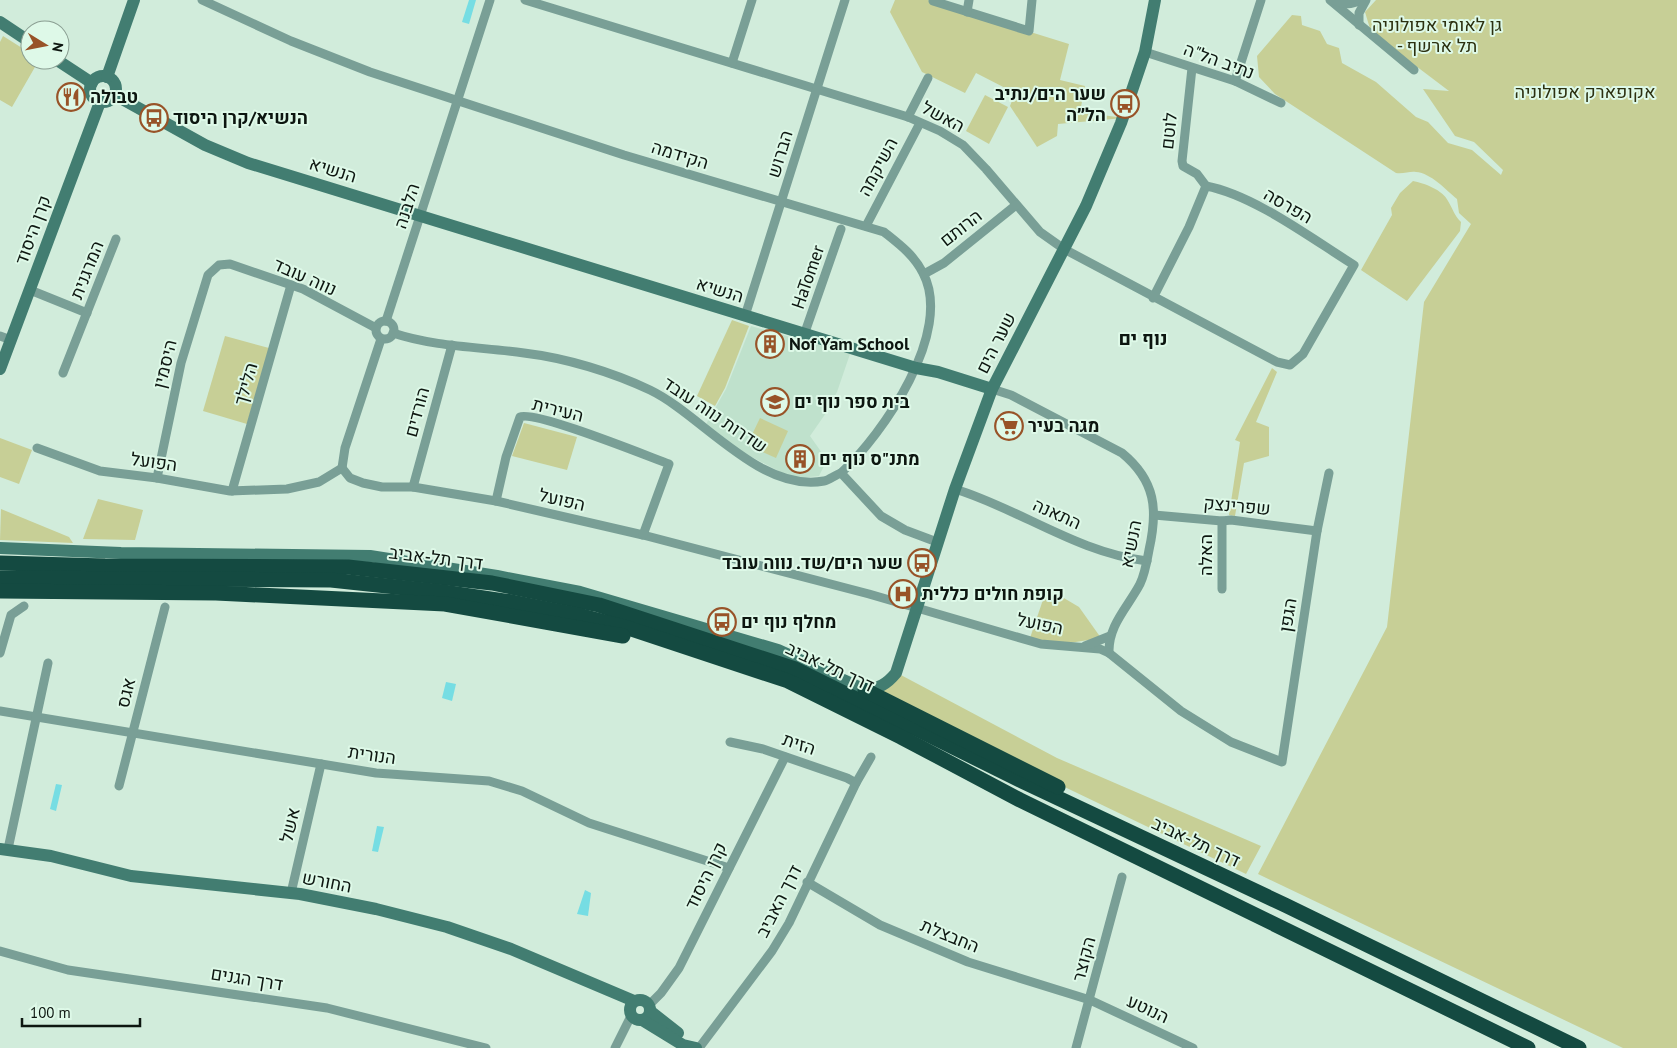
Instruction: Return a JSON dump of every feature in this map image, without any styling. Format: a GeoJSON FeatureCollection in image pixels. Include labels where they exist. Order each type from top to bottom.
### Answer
{"type":"FeatureCollection","features":[{"type":"Feature","properties":{"kind":"highway","name":"דרך תל-אביב"},"geometry":{"type":"LineString","coordinates":[[0,563],[114,566],[348,567],[492,583],[599,605],[795,669],[1579,1048]]}},
{"type":"Feature","properties":{"kind":"highway","name":"דרך תל-אביב"},"geometry":{"type":"LineString","coordinates":[[0,578],[332,580],[512,602],[578,615],[628,628],[788,681],[901,736],[1020,800],[1528,1048]]}},
{"type":"Feature","properties":{"kind":"highway"},"geometry":{"type":"LineString","coordinates":[[0,591],[216,593],[445,604],[520,616],[705,654]]}},
{"type":"Feature","properties":{"kind":"highway"},"geometry":{"type":"LineString","coordinates":[[865,690],[1220,868],[1285,905]]}},
{"type":"Feature","properties":{"kind":"street"},"geometry":{"type":"LineString","coordinates":[[107,77],[134,0]]}},
{"type":"Feature","properties":{"kind":"street","name":"הקידמה"},"geometry":{"type":"LineString","coordinates":[[202,0],[291,41],[370,72],[624,155],[884,232],[910,253],[924,274],[930,297],[928,326],[916,368],[881,429],[841,473]]}},
{"type":"Feature","properties":{"kind":"street","name":"הלבנה"},"geometry":{"type":"LineString","coordinates":[[386,321],[459,102],[490,0]]}},
{"type":"Feature","properties":{"kind":"street","name":"האשל"},"geometry":{"type":"LineString","coordinates":[[525,0],[908,116],[940,131],[963,146],[986,169],[1040,232],[1064,249],[1152,298],[1277,362],[1290,365]]}},
{"type":"Feature","properties":{"kind":"street"},"geometry":{"type":"LineString","coordinates":[[732,63],[752,0]]}},
{"type":"Feature","properties":{"kind":"street","name":"הברוש"},"geometry":{"type":"LineString","coordinates":[[744,316],[845,0]]}},
{"type":"Feature","properties":{"kind":"street"},"geometry":{"type":"LineString","coordinates":[[967,12],[969,0]]}},
{"type":"Feature","properties":{"kind":"street"},"geometry":{"type":"LineString","coordinates":[[933,1],[1029,31],[1032,0]]}},
{"type":"Feature","properties":{"kind":"street","name":"שער הים"},"geometry":{"type":"LineString","coordinates":[[865,690],[878,688],[888,683],[896,673],[937,542],[992,389],[1102,171],[1145,52],[1155,0]]}},
{"type":"Feature","properties":{"kind":"street"},"geometry":{"type":"LineString","coordinates":[[1235,81],[1261,0]]}},
{"type":"Feature","properties":{"kind":"street"},"geometry":{"type":"LineString","coordinates":[[1331,0],[1344,4],[1354,4],[1362,0]]}},
{"type":"Feature","properties":{"kind":"street"},"geometry":{"type":"LineString","coordinates":[[1331,0],[1359,26],[1414,70]]}},
{"type":"Feature","properties":{"kind":"street"},"geometry":{"type":"LineString","coordinates":[[1359,26],[1359,13],[1366,0]]}},
{"type":"Feature","properties":{"kind":"street"},"geometry":{"type":"LineString","coordinates":[[0,22],[20,35]]}},
{"type":"Feature","properties":{"kind":"street","name":"נתיב הל\"ה"},"geometry":{"type":"LineString","coordinates":[[1145,52],[1235,81],[1281,103]]}},
{"type":"Feature","properties":{"kind":"street"},"geometry":{"type":"LineString","coordinates":[[70,68],[92,82]]}},
{"type":"Feature","properties":{"kind":"street","name":"לוטם"},"geometry":{"type":"LineString","coordinates":[[1192,68],[1182,161],[1183,166],[1197,174],[1206,186]]}},
{"type":"Feature","properties":{"kind":"street"},"geometry":{"type":"LineString","coordinates":[[98,77],[107,77],[116,86],[115,95],[109,101],[100,102],[91,96],[92,82],[98,77]]}},
{"type":"Feature","properties":{"kind":"street"},"geometry":{"type":"LineString","coordinates":[[908,116],[928,78]]}},
{"type":"Feature","properties":{"kind":"street","name":"הנשיא"},"geometry":{"type":"LineString","coordinates":[[115,95],[205,145],[248,163],[804,335],[916,368],[938,372],[1011,395],[1122,453],[1137,465],[1149,486],[1154,515],[1147,561],[1141,583],[1110,636]]}},
{"type":"Feature","properties":{"kind":"street","name":"קרן היסוד"},"geometry":{"type":"LineString","coordinates":[[0,369],[5,338],[30,290],[100,102]]}},
{"type":"Feature","properties":{"kind":"street","name":"השיקמה"},"geometry":{"type":"LineString","coordinates":[[866,226],[920,122]]}},
{"type":"Feature","properties":{"kind":"street"},"geometry":{"type":"LineString","coordinates":[[1152,298],[1190,227],[1206,186]]}},
{"type":"Feature","properties":{"kind":"street","name":"הפרסה"},"geometry":{"type":"LineString","coordinates":[[1206,186],[1226,191],[1270,214],[1354,265],[1303,354],[1290,365]]}},
{"type":"Feature","properties":{"kind":"street","name":"הרותם"},"geometry":{"type":"LineString","coordinates":[[924,274],[944,263],[1016,205]]}},
{"type":"Feature","properties":{"kind":"street","name":"HaTomer"},"geometry":{"type":"LineString","coordinates":[[804,335],[841,229]]}},
{"type":"Feature","properties":{"kind":"street","name":"המרגנית"},"geometry":{"type":"LineString","coordinates":[[63,373],[116,239]]}},
{"type":"Feature","properties":{"kind":"street","name":"נווה עובד"},"geometry":{"type":"LineString","coordinates":[[219,264],[230,264],[303,289],[376,328]]}},
{"type":"Feature","properties":{"kind":"street","name":"היסמין"},"geometry":{"type":"LineString","coordinates":[[157,478],[181,363],[208,275],[219,264]]}},
{"type":"Feature","properties":{"kind":"street","name":"הלילך"},"geometry":{"type":"LineString","coordinates":[[232,491],[291,285]]}},
{"type":"Feature","properties":{"kind":"street","name":"המרגנית"},"geometry":{"type":"LineString","coordinates":[[30,290],[87,312]]}},
{"type":"Feature","properties":{"kind":"street"},"geometry":{"type":"LineString","coordinates":[[386,321],[392,325],[393,333],[387,339],[381,338],[376,334],[376,328],[380,322],[386,321]]}},
{"type":"Feature","properties":{"kind":"street","name":"שדרות נווה עובד"},"geometry":{"type":"LineString","coordinates":[[393,333],[452,345],[536,355],[597,370],[650,390],[673,403],[714,437],[749,460],[785,478],[824,481],[841,473]]}},
{"type":"Feature","properties":{"kind":"street"},"geometry":{"type":"LineString","coordinates":[[342,468],[345,448],[381,338]]}},
{"type":"Feature","properties":{"kind":"street","name":"הורדים"},"geometry":{"type":"LineString","coordinates":[[413,487],[452,345]]}},
{"type":"Feature","properties":{"kind":"street","name":"העירית"},"geometry":{"type":"LineString","coordinates":[[496,501],[506,457],[520,417],[525,415],[579,431],[669,464],[643,536]]}},
{"type":"Feature","properties":{"kind":"street","name":"הפועל"},"geometry":{"type":"LineString","coordinates":[[37,448],[100,471],[157,478],[232,491],[287,489],[319,482],[342,468],[350,478],[363,483],[413,487],[496,501],[643,536],[858,591],[1042,644],[1100,649],[1109,653],[1181,711],[1232,742],[1282,762]]}},
{"type":"Feature","properties":{"kind":"street"},"geometry":{"type":"LineString","coordinates":[[841,473],[881,516],[905,530],[937,542]]}},
{"type":"Feature","properties":{"kind":"street","name":"הגפן"},"geometry":{"type":"LineString","coordinates":[[1282,762],[1317,531],[1329,473]]}},
{"type":"Feature","properties":{"kind":"street","name":"התאנה"},"geometry":{"type":"LineString","coordinates":[[955,490],[983,498],[1107,554],[1147,561]]}},
{"type":"Feature","properties":{"kind":"street","name":"שפרינצק"},"geometry":{"type":"LineString","coordinates":[[1154,515],[1244,521],[1317,531]]}},
{"type":"Feature","properties":{"kind":"street","name":"האלה"},"geometry":{"type":"LineString","coordinates":[[1222,521],[1222,589]]}},
{"type":"Feature","properties":{"kind":"street"},"geometry":{"type":"LineString","coordinates":[[0,548],[121,553],[370,556],[497,576],[580,592],[778,650],[865,690]]}},
{"type":"Feature","properties":{"kind":"street"},"geometry":{"type":"LineString","coordinates":[[0,653],[11,615],[24,606]]}},
{"type":"Feature","properties":{"kind":"street","name":"אגס"},"geometry":{"type":"LineString","coordinates":[[119,786],[165,607]]}},
{"type":"Feature","properties":{"kind":"street"},"geometry":{"type":"LineString","coordinates":[[1109,653],[1110,636]]}},
{"type":"Feature","properties":{"kind":"street","name":"הפועל"},"geometry":{"type":"LineString","coordinates":[[1081,647],[1102,641],[1110,636]]}},
{"type":"Feature","properties":{"kind":"street"},"geometry":{"type":"LineString","coordinates":[[4,849],[48,663]]}},
{"type":"Feature","properties":{"kind":"street","name":"הנורית"},"geometry":{"type":"LineString","coordinates":[[0,711],[398,776],[489,781],[522,792],[589,823],[729,868]]}},
{"type":"Feature","properties":{"kind":"street","name":"הזית"},"geometry":{"type":"LineString","coordinates":[[730,742],[785,757],[847,778],[856,783]]}},
{"type":"Feature","properties":{"kind":"street","name":"קרן היסוד"},"geometry":{"type":"LineString","coordinates":[[615,1048],[661,993],[679,968],[785,757]]}},
{"type":"Feature","properties":{"kind":"street","name":"דרך האביב"},"geometry":{"type":"LineString","coordinates":[[698,1048],[772,951],[789,924],[807,882],[856,783],[871,757]]}},
{"type":"Feature","properties":{"kind":"street","name":"אשל"},"geometry":{"type":"LineString","coordinates":[[292,893],[321,764]]}},
{"type":"Feature","properties":{"kind":"street","name":"החורש"},"geometry":{"type":"LineString","coordinates":[[4,849],[51,856],[131,876],[292,893],[447,926],[511,949],[634,1001],[644,1000],[643,1013]]}},
{"type":"Feature","properties":{"kind":"street","name":"הקוצר"},"geometry":{"type":"LineString","coordinates":[[1076,1048],[1122,877]]}},
{"type":"Feature","properties":{"kind":"street","name":"החבצלת"},"geometry":{"type":"LineString","coordinates":[[807,882],[880,925],[968,962],[1090,1000]]}},
{"type":"Feature","properties":{"kind":"street","name":"דרך הגנים"},"geometry":{"type":"LineString","coordinates":[[0,951],[68,970],[327,1008],[486,1048]]}},
{"type":"Feature","properties":{"kind":"street","name":"הנוטע"},"geometry":{"type":"LineString","coordinates":[[1090,1000],[1193,1048]]}},
{"type":"Feature","properties":{"kind":"street"},"geometry":{"type":"LineString","coordinates":[[643,1013],[698,1048]]}},
{"type":"Feature","properties":{"kind":"shaded area","name":"בית ספר נוף ים"},"geometry":{"type":"Polygon","coordinates":[[[751,326],[850,354],[837,392],[826,413],[810,436],[827,460],[819,476],[800,478],[786,475],[748,455],[705,426],[726,389],[751,326]]]}},
{"type":"Feature","properties":{"kind":"green space"},"geometry":{"type":"Polygon","coordinates":[[[895,0],[928,0],[1069,44],[1060,80],[1085,86],[1080,112],[1124,118],[1058,124],[1057,136],[1037,147],[1010,106],[1015,93],[976,73],[965,93],[922,72],[890,12],[895,0]]]}},
{"type":"Feature","properties":{"kind":"green space"},"geometry":{"type":"Polygon","coordinates":[[[1376,0],[1677,0],[1677,1048],[1623,1048],[1258,874],[1387,627],[1424,302],[1471,224],[1459,213],[1457,199],[1427,175],[1416,172],[1396,173],[1275,94],[1259,77],[1257,56],[1292,15],[1301,16],[1302,25],[1320,31],[1327,44],[1339,48],[1342,63],[1376,82],[1416,117],[1428,122],[1448,143],[1472,150],[1501,175],[1503,170],[1474,142],[1455,136],[1423,89],[1449,91],[1371,32],[1365,12],[1376,0]]]}},
{"type":"Feature","properties":{"kind":"green space"},"geometry":{"type":"Polygon","coordinates":[[[3,36],[20,47],[20,70],[33,70],[12,107],[0,100],[0,42],[3,36]]]}},
{"type":"Feature","properties":{"kind":"green space"},"geometry":{"type":"Polygon","coordinates":[[[985,95],[1008,107],[989,144],[966,131],[985,95]]]}},
{"type":"Feature","properties":{"kind":"green space"},"geometry":{"type":"Polygon","coordinates":[[[1413,181],[1438,190],[1446,197],[1461,222],[1460,231],[1407,301],[1361,270],[1392,215],[1391,208],[1400,193],[1413,181]]]}},
{"type":"Feature","properties":{"kind":"green space"},"geometry":{"type":"Polygon","coordinates":[[[732,320],[749,326],[725,388],[715,406],[697,396],[732,320]]]}},
{"type":"Feature","properties":{"kind":"green space"},"geometry":{"type":"Polygon","coordinates":[[[225,336],[269,348],[247,424],[203,411],[225,336]]]}},
{"type":"Feature","properties":{"kind":"green space"},"geometry":{"type":"Polygon","coordinates":[[[1272,368],[1277,372],[1256,422],[1269,427],[1269,456],[1244,463],[1235,516],[1229,515],[1240,442],[1235,440],[1272,368]]]}},
{"type":"Feature","properties":{"kind":"green space"},"geometry":{"type":"Polygon","coordinates":[[[760,418],[788,431],[776,458],[747,445],[760,418]]]}},
{"type":"Feature","properties":{"kind":"green space"},"geometry":{"type":"Polygon","coordinates":[[[524,423],[577,437],[567,470],[512,456],[524,423]]]}},
{"type":"Feature","properties":{"kind":"green space"},"geometry":{"type":"Polygon","coordinates":[[[0,438],[32,450],[19,484],[0,477],[0,438]]]}},
{"type":"Feature","properties":{"kind":"green space"},"geometry":{"type":"Polygon","coordinates":[[[98,499],[143,510],[135,540],[83,539],[98,499]]]}},
{"type":"Feature","properties":{"kind":"green space"},"geometry":{"type":"Polygon","coordinates":[[[1,509],[69,537],[73,543],[0,540],[1,509]]]}},
{"type":"Feature","properties":{"kind":"green space"},"geometry":{"type":"Polygon","coordinates":[[[1047,588],[1079,607],[1101,638],[1063,644],[1030,638],[1047,588]]]}},
{"type":"Feature","properties":{"kind":"green space"},"geometry":{"type":"Polygon","coordinates":[[[899,674],[1057,758],[1261,846],[1246,874],[1050,780],[880,692],[899,674]]]}},
{"type":"Feature","properties":{"kind":"water"},"geometry":{"type":"Polygon","coordinates":[[[469,0],[476,0],[469,24],[462,22],[469,0]]]}},
{"type":"Feature","properties":{"kind":"water"},"geometry":{"type":"Polygon","coordinates":[[[446,682],[456,684],[452,701],[442,698],[446,682]]]}},
{"type":"Feature","properties":{"kind":"water"},"geometry":{"type":"Polygon","coordinates":[[[56,784],[62,785],[56,811],[50,809],[56,784]]]}},
{"type":"Feature","properties":{"kind":"water"},"geometry":{"type":"Polygon","coordinates":[[[377,826],[384,827],[378,852],[372,851],[377,826]]]}},
{"type":"Feature","properties":{"kind":"water"},"geometry":{"type":"Polygon","coordinates":[[[585,890],[591,893],[588,916],[577,914],[585,890]]]}},
{"type":"Feature","properties":{"kind":"place","name":"טבולה"},"geometry":{"type":"Point","coordinates":[71,97]}},
{"type":"Feature","properties":{"kind":"place","name":"שער הים/נתיב הל״ה"},"geometry":{"type":"Point","coordinates":[1125,104]}},
{"type":"Feature","properties":{"kind":"place","name":"הנשיא/קרן היסוד"},"geometry":{"type":"Point","coordinates":[154,118]}},
{"type":"Feature","properties":{"kind":"place","name":"Nof Yam School"},"geometry":{"type":"Point","coordinates":[770,344]}},
{"type":"Feature","properties":{"kind":"place","name":"בית ספר נוף ים"},"geometry":{"type":"Point","coordinates":[775,402]}},
{"type":"Feature","properties":{"kind":"place","name":"מגה בעיר"},"geometry":{"type":"Point","coordinates":[1009,426]}},
{"type":"Feature","properties":{"kind":"place","name":"מתנ\"ס נוף ים"},"geometry":{"type":"Point","coordinates":[800,459]}},
{"type":"Feature","properties":{"kind":"place","name":"שער הים/שד. נווה עובד"},"geometry":{"type":"Point","coordinates":[922,563]}},
{"type":"Feature","properties":{"kind":"place","name":"קופת חולים כללית"},"geometry":{"type":"Point","coordinates":[903,594]}},
{"type":"Feature","properties":{"kind":"place","name":"מחלף נוף ים"},"geometry":{"type":"Point","coordinates":[722,622]}},
{"type":"Feature","properties":{"kind":"district","name":"נוף ים"},"geometry":{"type":"Point","coordinates":[1143,338]}},
{"type":"Feature","properties":{"kind":"park label","name":"גן לאומי אפולוניה - תל ארשף"},"geometry":{"type":"Point","coordinates":[1437,35]}},
{"type":"Feature","properties":{"kind":"park label","name":"אקופארק אפולוניה"},"geometry":{"type":"Point","coordinates":[1585,92]}}]}
